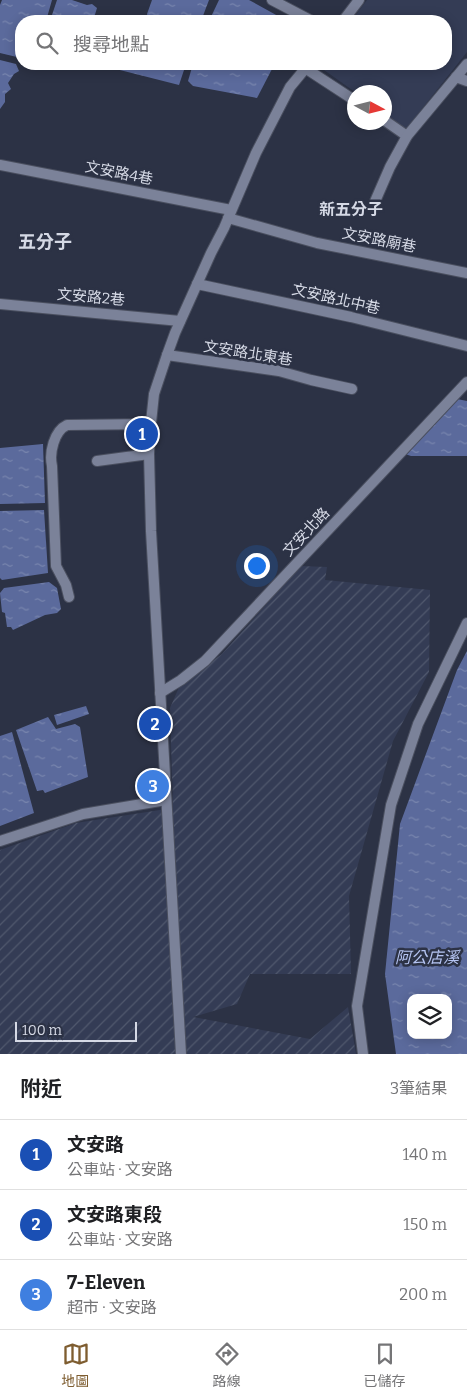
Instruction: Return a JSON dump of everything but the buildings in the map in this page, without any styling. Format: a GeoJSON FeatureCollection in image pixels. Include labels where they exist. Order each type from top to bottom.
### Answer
{"type":"FeatureCollection","features":[{"type":"Feature","properties":{"kind":"street"},"geometry":{"type":"LineString","coordinates":[[272,0],[301,15]]}},
{"type":"Feature","properties":{"kind":"street"},"geometry":{"type":"LineString","coordinates":[[348,15],[359,0]]}},
{"type":"Feature","properties":{"kind":"street"},"geometry":{"type":"LineString","coordinates":[[373,206],[390,167],[407,136],[467,64]]}},
{"type":"Feature","properties":{"kind":"street"},"geometry":{"type":"LineString","coordinates":[[181,1054],[160,693],[149,454],[150,424],[154,394],[180,321],[256,153],[290,87],[304,70]]}},
{"type":"Feature","properties":{"kind":"street"},"geometry":{"type":"LineString","coordinates":[[313,70],[347,95]]}},
{"type":"Feature","properties":{"kind":"street"},"geometry":{"type":"LineString","coordinates":[[456,77],[467,82]]}},
{"type":"Feature","properties":{"kind":"street"},"geometry":{"type":"LineString","coordinates":[[392,126],[407,136]]}},
{"type":"Feature","properties":{"kind":"street","name":"文安路4巷"},"geometry":{"type":"LineString","coordinates":[[0,166],[230,214]]}},
{"type":"Feature","properties":{"kind":"street","name":"文安路廟巷"},"geometry":{"type":"LineString","coordinates":[[230,214],[312,242],[467,273]]}},
{"type":"Feature","properties":{"kind":"street","name":"文安路北中巷"},"geometry":{"type":"LineString","coordinates":[[197,284],[351,317],[467,346]]}},
{"type":"Feature","properties":{"kind":"street","name":"文安路2巷"},"geometry":{"type":"LineString","coordinates":[[0,304],[180,321]]}},
{"type":"Feature","properties":{"kind":"street","name":"文安路北東巷"},"geometry":{"type":"LineString","coordinates":[[167,355],[279,371],[352,389]]}},
{"type":"Feature","properties":{"kind":"street","name":"文安北路"},"geometry":{"type":"LineString","coordinates":[[160,693],[181,680],[205,661],[467,382]]}},
{"type":"Feature","properties":{"kind":"street"},"geometry":{"type":"LineString","coordinates":[[68,597],[66,586],[56,566],[52,466],[50,459],[52,446],[58,433],[61,428],[67,426],[150,424]]}},
{"type":"Feature","properties":{"kind":"street"},"geometry":{"type":"LineString","coordinates":[[97,461],[149,454]]}},
{"type":"Feature","properties":{"kind":"street"},"geometry":{"type":"LineString","coordinates":[[363,1054],[357,1006],[391,805],[418,724],[467,623]]}},
{"type":"Feature","properties":{"kind":"street"},"geometry":{"type":"LineString","coordinates":[[0,842],[83,814],[166,800]]}},
{"type":"Feature","properties":{"kind":"shaded area"},"geometry":{"type":"Polygon","coordinates":[[[367,0],[467,0],[467,52],[406,129],[392,119],[392,85],[347,86],[324,70],[452,70],[452,15],[356,15],[367,0]]]}},
{"type":"Feature","properties":{"kind":"shaded area"},"geometry":{"type":"Polygon","coordinates":[[[301,566],[327,567],[325,580],[430,590],[429,672],[393,741],[349,896],[351,974],[250,974],[237,1004],[193,1017],[310,1039],[348,1007],[356,1054],[0,1054],[0,850],[76,823],[173,808],[170,708],[180,685],[222,654],[301,566]]]}},
{"type":"Feature","properties":{"kind":"water"},"geometry":{"type":"Polygon","coordinates":[[[2,0],[52,0],[48,15],[15,15],[15,57],[0,53],[0,5],[2,0]]]}},
{"type":"Feature","properties":{"kind":"water"},"geometry":{"type":"Polygon","coordinates":[[[57,0],[72,0],[87,5],[92,4],[97,8],[95,15],[52,15],[57,0]]]}},
{"type":"Feature","properties":{"kind":"water"},"geometry":{"type":"Polygon","coordinates":[[[152,0],[209,0],[203,15],[147,14],[152,0]]]}},
{"type":"Feature","properties":{"kind":"water"},"geometry":{"type":"Polygon","coordinates":[[[219,0],[249,0],[276,15],[212,15],[219,0]]]}},
{"type":"Feature","properties":{"kind":"water"},"geometry":{"type":"Polygon","coordinates":[[[0,60],[15,64],[15,70],[19,71],[14,74],[8,83],[11,89],[5,94],[5,102],[0,109],[0,60]]]}},
{"type":"Feature","properties":{"kind":"water"},"geometry":{"type":"Polygon","coordinates":[[[120,70],[184,70],[179,85],[120,70]]]}},
{"type":"Feature","properties":{"kind":"water"},"geometry":{"type":"Polygon","coordinates":[[[191,70],[271,70],[257,98],[193,86],[188,81],[191,70]]]}},
{"type":"Feature","properties":{"kind":"water"},"geometry":{"type":"Polygon","coordinates":[[[457,399],[467,401],[467,456],[411,456],[405,454],[457,399]]]}},
{"type":"Feature","properties":{"kind":"water"},"geometry":{"type":"Polygon","coordinates":[[[43,444],[45,503],[0,504],[0,448],[43,444]]]}},
{"type":"Feature","properties":{"kind":"water"},"geometry":{"type":"Polygon","coordinates":[[[44,510],[48,573],[2,580],[0,578],[0,511],[44,510]]]}},
{"type":"Feature","properties":{"kind":"water"},"geometry":{"type":"Polygon","coordinates":[[[49,582],[57,588],[61,609],[57,613],[45,615],[13,630],[11,627],[7,627],[5,613],[2,612],[0,593],[4,588],[49,582]]]}},
{"type":"Feature","properties":{"kind":"water","name":"阿公店溪"},"geometry":{"type":"Polygon","coordinates":[[[467,651],[467,1054],[396,1054],[385,974],[400,824],[457,670],[467,651]]]}},
{"type":"Feature","properties":{"kind":"water"},"geometry":{"type":"Polygon","coordinates":[[[86,706],[89,714],[57,725],[54,715],[86,706]]]}},
{"type":"Feature","properties":{"kind":"water"},"geometry":{"type":"Polygon","coordinates":[[[48,717],[56,729],[75,724],[80,727],[88,777],[45,793],[43,790],[37,791],[16,730],[48,717]]]}},
{"type":"Feature","properties":{"kind":"water"},"geometry":{"type":"Polygon","coordinates":[[[12,732],[34,813],[0,826],[0,736],[12,732]]]}},
{"type":"Feature","properties":{"kind":"place","name":"文安路"},"geometry":{"type":"Point","coordinates":[142,434]}},
{"type":"Feature","properties":{"kind":"place","name":"文安路東段"},"geometry":{"type":"Point","coordinates":[155,724]}},
{"type":"Feature","properties":{"kind":"place","name":"7-Eleven"},"geometry":{"type":"Point","coordinates":[153,786]}},
{"type":"Feature","properties":{"kind":"district","name":"新五分子"},"geometry":{"type":"Point","coordinates":[351,209]}},
{"type":"Feature","properties":{"kind":"district","name":"五分子"},"geometry":{"type":"Point","coordinates":[45,242]}}]}
